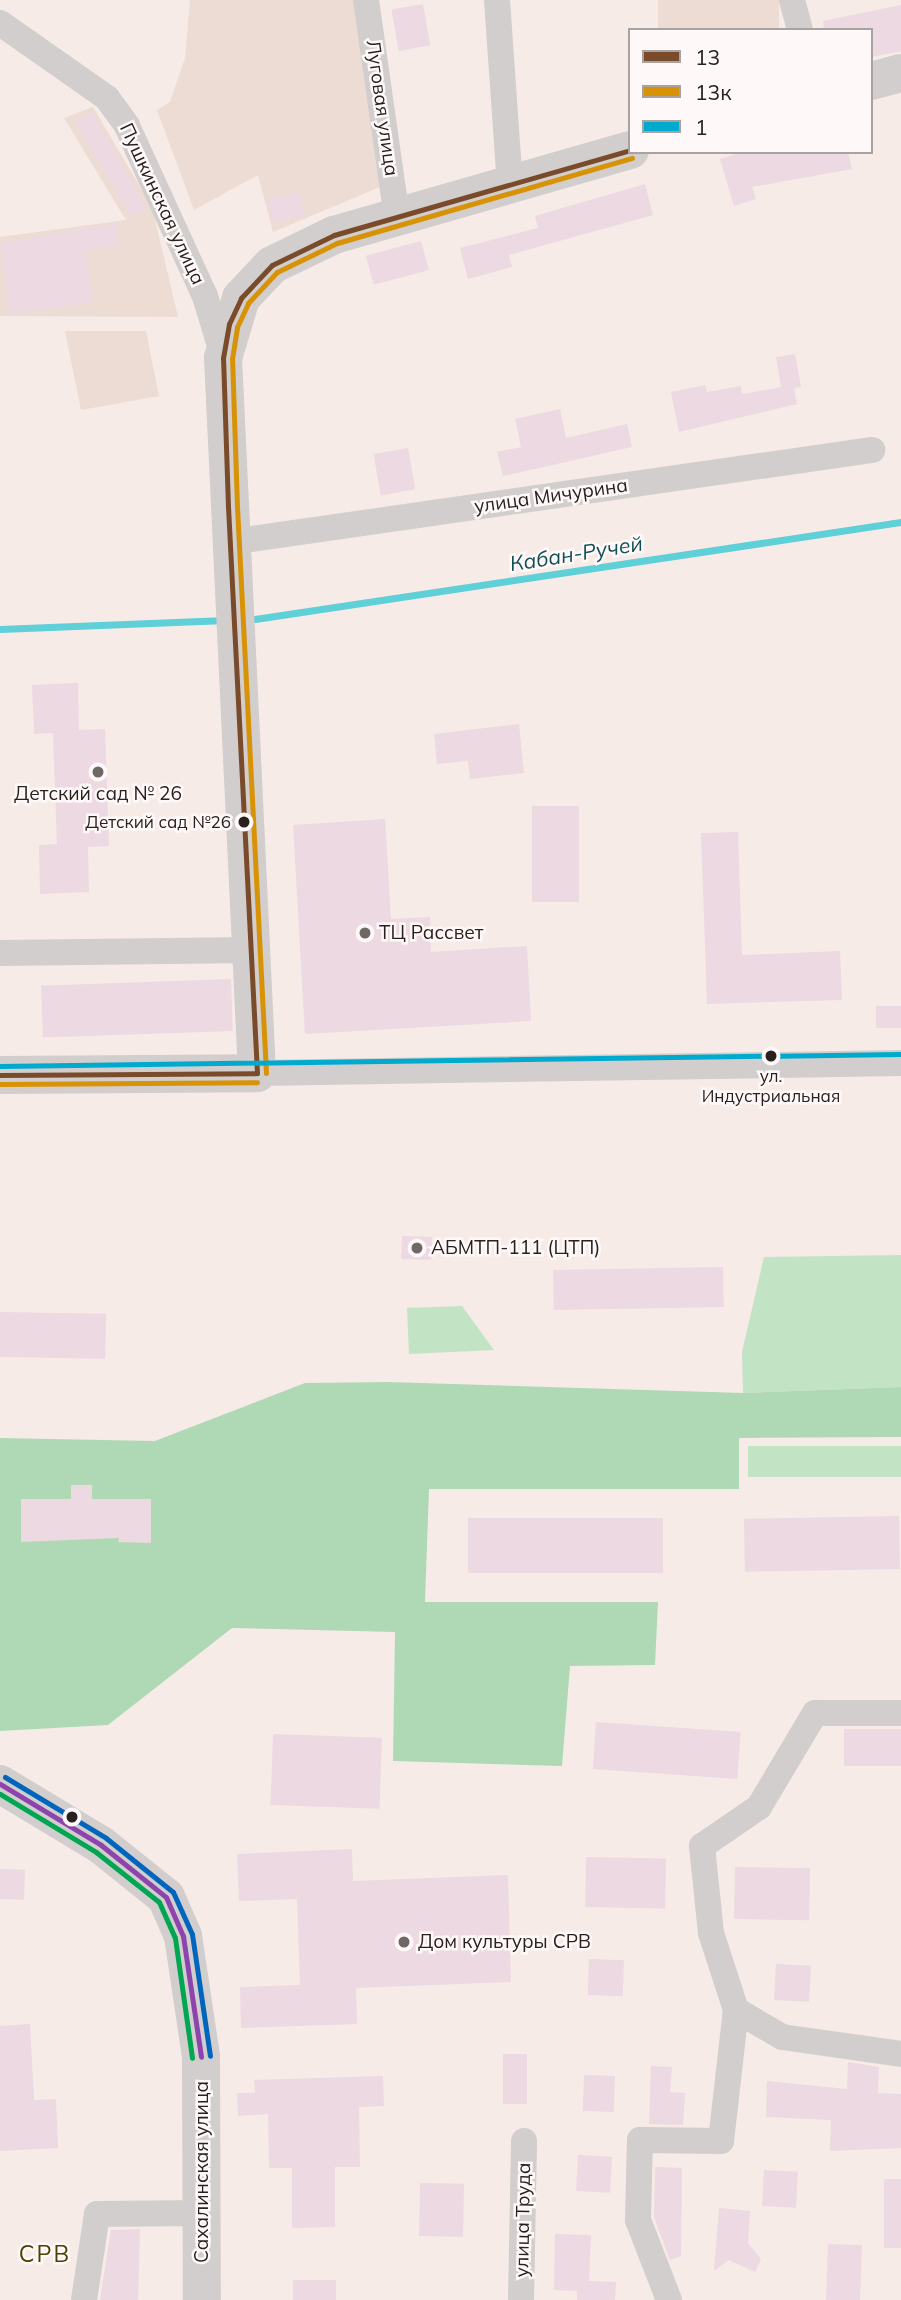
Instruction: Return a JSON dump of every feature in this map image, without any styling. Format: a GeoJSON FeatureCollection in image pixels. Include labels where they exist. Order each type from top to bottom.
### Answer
{"type":"FeatureCollection","features":[{"type":"Feature","properties":{"kind":"street","name":"Луговая улица"},"geometry":{"type":"LineString","coordinates":[[366,0],[397,217]]}},
{"type":"Feature","properties":{"kind":"street"},"geometry":{"type":"LineString","coordinates":[[497,0],[510,184]]}},
{"type":"Feature","properties":{"kind":"street"},"geometry":{"type":"LineString","coordinates":[[792,0],[799,28]]}},
{"type":"Feature","properties":{"kind":"street","name":"Пушкинская улица"},"geometry":{"type":"LineString","coordinates":[[0,23],[107,98],[127,126],[205,296],[223,358]]}},
{"type":"Feature","properties":{"kind":"street"},"geometry":{"type":"LineString","coordinates":[[873,80],[901,73]]}},
{"type":"Feature","properties":{"kind":"street"},"geometry":{"type":"LineString","coordinates":[[257,1073],[223,358],[241,298],[272,265],[334,235],[628,151]]}},
{"type":"Feature","properties":{"kind":"street","name":"улица Мичурина"},"geometry":{"type":"LineString","coordinates":[[231,542],[872,450]]}},
{"type":"Feature","properties":{"kind":"street"},"geometry":{"type":"LineString","coordinates":[[0,953],[251,950]]}},
{"type":"Feature","properties":{"kind":"street"},"geometry":{"type":"LineString","coordinates":[[0,1075],[901,1063]]}},
{"type":"Feature","properties":{"kind":"street"},"geometry":{"type":"LineString","coordinates":[[669,2300],[638,2220],[639,2140],[721,2141],[736,2010],[710,1933],[702,1846],[759,1807],[815,1713],[901,1713]]}},
{"type":"Feature","properties":{"kind":"street","name":"Сахалинская улица"},"geometry":{"type":"LineString","coordinates":[[7,1788],[101,1845],[166,1897],[183,1936],[201,2057],[202,2300]]}},
{"type":"Feature","properties":{"kind":"street"},"geometry":{"type":"LineString","coordinates":[[736,2010],[782,2037],[901,2054]]}},
{"type":"Feature","properties":{"kind":"street","name":"улица Труда"},"geometry":{"type":"LineString","coordinates":[[522,2300],[524,2141]]}},
{"type":"Feature","properties":{"kind":"street"},"geometry":{"type":"LineString","coordinates":[[84,2300],[97,2214],[202,2213]]}},
{"type":"Feature","properties":{"kind":"shaded area"},"geometry":{"type":"Polygon","coordinates":[[[190,0],[355,0],[387,184],[273,232],[258,175],[194,210],[157,110],[170,102],[185,58],[190,0]]]}},
{"type":"Feature","properties":{"kind":"shaded area"},"geometry":{"type":"Polygon","coordinates":[[[658,0],[779,0],[779,28],[658,28],[658,0]]]}},
{"type":"Feature","properties":{"kind":"shaded area"},"geometry":{"type":"Polygon","coordinates":[[[93,107],[152,207],[178,317],[0,316],[0,237],[126,220],[64,118],[93,107]]]}},
{"type":"Feature","properties":{"kind":"shaded area"},"geometry":{"type":"Polygon","coordinates":[[[65,331],[146,331],[159,396],[81,410],[65,331]]]}},
{"type":"Feature","properties":{"kind":"green space"},"geometry":{"type":"Polygon","coordinates":[[[901,1255],[901,1387],[743,1393],[742,1352],[764,1257],[901,1255]]]}},
{"type":"Feature","properties":{"kind":"green space"},"geometry":{"type":"Polygon","coordinates":[[[462,1306],[494,1350],[409,1354],[407,1308],[462,1306]]]}},
{"type":"Feature","properties":{"kind":"green space"},"geometry":{"type":"Polygon","coordinates":[[[387,1382],[743,1393],[901,1387],[901,1437],[739,1438],[739,1489],[429,1489],[425,1602],[658,1602],[655,1665],[570,1666],[562,1766],[393,1761],[395,1632],[232,1628],[108,1725],[0,1731],[0,1438],[155,1441],[305,1383],[387,1382]]]}},
{"type":"Feature","properties":{"kind":"green space"},"geometry":{"type":"Polygon","coordinates":[[[748,1446],[901,1446],[901,1477],[748,1477],[748,1446]]]}},
{"type":"Feature","properties":{"kind":"building"},"geometry":{"type":"Polygon","coordinates":[[[423,4],[430,45],[399,51],[391,10],[423,4]]]}},
{"type":"Feature","properties":{"kind":"building"},"geometry":{"type":"Polygon","coordinates":[[[901,5],[901,51],[873,57],[873,28],[824,28],[823,21],[901,5]]]}},
{"type":"Feature","properties":{"kind":"building"},"geometry":{"type":"Polygon","coordinates":[[[92,112],[147,207],[131,217],[76,122],[92,112]]]}},
{"type":"Feature","properties":{"kind":"building"},"geometry":{"type":"Polygon","coordinates":[[[736,154],[848,154],[852,169],[752,187],[756,199],[734,206],[720,159],[736,154]]]}},
{"type":"Feature","properties":{"kind":"building"},"geometry":{"type":"Polygon","coordinates":[[[645,184],[653,215],[509,255],[512,267],[468,279],[460,248],[538,228],[535,216],[645,184]]]}},
{"type":"Feature","properties":{"kind":"building"},"geometry":{"type":"Polygon","coordinates":[[[299,192],[304,215],[273,222],[268,199],[299,192]]]}},
{"type":"Feature","properties":{"kind":"building"},"geometry":{"type":"Polygon","coordinates":[[[116,224],[119,246],[86,251],[93,302],[9,315],[0,243],[116,224]]]}},
{"type":"Feature","properties":{"kind":"building"},"geometry":{"type":"Polygon","coordinates":[[[421,241],[429,270],[374,285],[366,256],[421,241]]]}},
{"type":"Feature","properties":{"kind":"building"},"geometry":{"type":"Polygon","coordinates":[[[795,354],[801,387],[794,388],[797,404],[679,432],[671,392],[705,385],[707,392],[741,386],[742,394],[781,387],[776,357],[795,354]]]}},
{"type":"Feature","properties":{"kind":"building"},"geometry":{"type":"Polygon","coordinates":[[[560,409],[566,438],[627,424],[632,447],[503,476],[497,452],[521,447],[515,419],[560,409]]]}},
{"type":"Feature","properties":{"kind":"building"},"geometry":{"type":"Polygon","coordinates":[[[408,448],[415,489],[381,495],[374,454],[408,448]]]}},
{"type":"Feature","properties":{"kind":"building"},"geometry":{"type":"Polygon","coordinates":[[[78,683],[79,730],[105,729],[109,846],[88,847],[89,892],[40,894],[39,845],[57,844],[53,733],[34,734],[32,685],[78,683]]]}},
{"type":"Feature","properties":{"kind":"building"},"geometry":{"type":"Polygon","coordinates":[[[519,724],[524,773],[470,779],[468,761],[437,764],[434,734],[519,724]]]}},
{"type":"Feature","properties":{"kind":"building"},"geometry":{"type":"Polygon","coordinates":[[[532,806],[579,806],[579,902],[532,902],[532,806]]]}},
{"type":"Feature","properties":{"kind":"building","name":"ТЦ Рассвет"},"geometry":{"type":"Polygon","coordinates":[[[385,819],[391,919],[430,917],[431,952],[527,946],[531,1021],[305,1034],[293,825],[385,819]]]}},
{"type":"Feature","properties":{"kind":"building"},"geometry":{"type":"Polygon","coordinates":[[[738,832],[742,955],[840,951],[842,1000],[707,1004],[701,833],[738,832]]]}},
{"type":"Feature","properties":{"kind":"building"},"geometry":{"type":"Polygon","coordinates":[[[231,979],[233,1031],[43,1038],[41,986],[231,979]]]}},
{"type":"Feature","properties":{"kind":"building"},"geometry":{"type":"Polygon","coordinates":[[[876,1006],[901,1006],[901,1028],[876,1028],[876,1006]]]}},
{"type":"Feature","properties":{"kind":"building","name":"АБМТП-111 (ЦТП)"},"geometry":{"type":"Polygon","coordinates":[[[402,1236],[432,1237],[431,1260],[401,1259],[402,1236]]]}},
{"type":"Feature","properties":{"kind":"building"},"geometry":{"type":"Polygon","coordinates":[[[723,1267],[724,1307],[554,1310],[553,1270],[723,1267]]]}},
{"type":"Feature","properties":{"kind":"building"},"geometry":{"type":"Polygon","coordinates":[[[0,1312],[106,1314],[105,1359],[0,1357],[0,1312]]]}},
{"type":"Feature","properties":{"kind":"building"},"geometry":{"type":"Polygon","coordinates":[[[71,1485],[92,1485],[92,1499],[151,1499],[151,1543],[118,1542],[119,1538],[21,1542],[21,1499],[71,1499],[71,1485]]]}},
{"type":"Feature","properties":{"kind":"building"},"geometry":{"type":"Polygon","coordinates":[[[899,1516],[900,1569],[745,1572],[744,1519],[899,1516]]]}},
{"type":"Feature","properties":{"kind":"building"},"geometry":{"type":"Polygon","coordinates":[[[468,1518],[663,1518],[663,1573],[468,1573],[468,1518]]]}},
{"type":"Feature","properties":{"kind":"building"},"geometry":{"type":"Polygon","coordinates":[[[596,1722],[741,1732],[737,1779],[593,1769],[596,1722]]]}},
{"type":"Feature","properties":{"kind":"building"},"geometry":{"type":"Polygon","coordinates":[[[844,1729],[901,1729],[901,1766],[844,1766],[844,1729]]]}},
{"type":"Feature","properties":{"kind":"building"},"geometry":{"type":"Polygon","coordinates":[[[273,1734],[382,1738],[379,1809],[271,1805],[273,1734]]]}},
{"type":"Feature","properties":{"kind":"building","name":"Дом культуры СРВ"},"geometry":{"type":"Polygon","coordinates":[[[352,1849],[353,1881],[508,1875],[511,1982],[356,1988],[357,2024],[241,2028],[240,1987],[300,1985],[297,1899],[239,1901],[237,1854],[352,1849]]]}},
{"type":"Feature","properties":{"kind":"building"},"geometry":{"type":"Polygon","coordinates":[[[586,1857],[666,1858],[665,1908],[585,1907],[586,1857]]]}},
{"type":"Feature","properties":{"kind":"building"},"geometry":{"type":"Polygon","coordinates":[[[735,1867],[810,1868],[809,1920],[734,1919],[735,1867]]]}},
{"type":"Feature","properties":{"kind":"building"},"geometry":{"type":"Polygon","coordinates":[[[0,1869],[25,1870],[24,1900],[0,1899],[0,1869]]]}},
{"type":"Feature","properties":{"kind":"building"},"geometry":{"type":"Polygon","coordinates":[[[589,1959],[624,1960],[623,1996],[588,1995],[589,1959]]]}},
{"type":"Feature","properties":{"kind":"building"},"geometry":{"type":"Polygon","coordinates":[[[776,1964],[811,1966],[809,2002],[774,2000],[776,1964]]]}},
{"type":"Feature","properties":{"kind":"building"},"geometry":{"type":"Polygon","coordinates":[[[30,2024],[34,2100],[56,2099],[58,2148],[0,2151],[0,2026],[30,2024]]]}},
{"type":"Feature","properties":{"kind":"building"},"geometry":{"type":"Polygon","coordinates":[[[503,2054],[527,2054],[527,2104],[503,2104],[503,2054]]]}},
{"type":"Feature","properties":{"kind":"building"},"geometry":{"type":"Polygon","coordinates":[[[848,2062],[879,2067],[878,2093],[901,2094],[901,2148],[830,2151],[831,2120],[766,2117],[767,2081],[847,2089],[848,2062]]]}},
{"type":"Feature","properties":{"kind":"building"},"geometry":{"type":"Polygon","coordinates":[[[651,2066],[672,2067],[670,2092],[685,2093],[683,2125],[649,2124],[651,2066]]]}},
{"type":"Feature","properties":{"kind":"building"},"geometry":{"type":"Polygon","coordinates":[[[584,2075],[615,2076],[614,2112],[583,2111],[584,2075]]]}},
{"type":"Feature","properties":{"kind":"building"},"geometry":{"type":"Polygon","coordinates":[[[383,2076],[384,2106],[359,2107],[360,2167],[335,2167],[335,2227],[292,2228],[292,2168],[269,2168],[268,2114],[238,2116],[237,2093],[255,2093],[254,2080],[383,2076]]]}},
{"type":"Feature","properties":{"kind":"building"},"geometry":{"type":"Polygon","coordinates":[[[578,2155],[612,2157],[610,2193],[576,2191],[578,2155]]]}},
{"type":"Feature","properties":{"kind":"building"},"geometry":{"type":"Polygon","coordinates":[[[655,2167],[682,2168],[681,2256],[670,2260],[654,2217],[655,2167]]]}},
{"type":"Feature","properties":{"kind":"building"},"geometry":{"type":"Polygon","coordinates":[[[764,2170],[798,2172],[796,2208],[762,2206],[764,2170]]]}},
{"type":"Feature","properties":{"kind":"building"},"geometry":{"type":"Polygon","coordinates":[[[884,2179],[901,2179],[901,2248],[884,2248],[884,2179]]]}},
{"type":"Feature","properties":{"kind":"building"},"geometry":{"type":"Polygon","coordinates":[[[420,2183],[464,2184],[463,2237],[419,2236],[420,2183]]]}},
{"type":"Feature","properties":{"kind":"building"},"geometry":{"type":"Polygon","coordinates":[[[719,2208],[750,2211],[748,2243],[761,2259],[755,2272],[729,2260],[714,2271],[719,2208]]]}},
{"type":"Feature","properties":{"kind":"building"},"geometry":{"type":"Polygon","coordinates":[[[140,2229],[138,2300],[100,2300],[111,2230],[140,2229]]]}},
{"type":"Feature","properties":{"kind":"building"},"geometry":{"type":"Polygon","coordinates":[[[555,2234],[591,2235],[589,2281],[616,2282],[615,2300],[577,2300],[577,2291],[554,2290],[555,2234]]]}},
{"type":"Feature","properties":{"kind":"building"},"geometry":{"type":"Polygon","coordinates":[[[828,2244],[862,2245],[860,2300],[826,2300],[828,2244]]]}},
{"type":"Feature","properties":{"kind":"building"},"geometry":{"type":"Polygon","coordinates":[[[293,2280],[336,2280],[336,2300],[293,2300],[293,2280]]]}},
{"type":"Feature","properties":{"kind":"waterway","name":"Кабан-Ручей"},"geometry":{"type":"LineString","coordinates":[[255,619],[901,522]]}},
{"type":"Feature","properties":{"kind":"waterway","name":"Кабан-Ручей"},"geometry":{"type":"LineString","coordinates":[[0,629],[220,620]]}},
{"type":"Feature","properties":{"kind":"transit line","name":"13"},"geometry":{"type":"LineString","coordinates":[[257,1073],[228,507],[223,358],[229,324],[241,298],[272,265],[334,235],[628,151]]}},
{"type":"Feature","properties":{"kind":"transit line","name":"13к"},"geometry":{"type":"LineString","coordinates":[[266,1073],[237,507],[232,359],[237,327],[248,303],[277,272],[337,243],[632,158]]}},
{"type":"Feature","properties":{"kind":"transit line","name":"1"},"geometry":{"type":"LineString","coordinates":[[0,1066],[901,1054]]}},
{"type":"Feature","properties":{"kind":"transit line","name":"13"},"geometry":{"type":"LineString","coordinates":[[0,1075],[257,1073]]}},
{"type":"Feature","properties":{"kind":"transit line","name":"13к"},"geometry":{"type":"LineString","coordinates":[[0,1084],[257,1082]]}},
{"type":"Feature","properties":{"kind":"transit line"},"geometry":{"type":"LineString","coordinates":[[5,1777],[106,1838],[173,1892],[192,1934],[210,2056]]}},
{"type":"Feature","properties":{"kind":"transit line"},"geometry":{"type":"LineString","coordinates":[[0,1784],[101,1845],[166,1897],[183,1936],[201,2057]]}},
{"type":"Feature","properties":{"kind":"transit line"},"geometry":{"type":"LineString","coordinates":[[0,1794],[96,1852],[159,1902],[175,1938],[192,2058]]}},
{"type":"Feature","properties":{"kind":"place","name":"Детский сад № 26"},"geometry":{"type":"Point","coordinates":[98,772]}},
{"type":"Feature","properties":{"kind":"place","name":"Детский сад №26"},"geometry":{"type":"Point","coordinates":[244,822]}},
{"type":"Feature","properties":{"kind":"place","name":"ТЦ Рассвет"},"geometry":{"type":"Point","coordinates":[365,933]}},
{"type":"Feature","properties":{"kind":"place","name":"ул. Индустриальная"},"geometry":{"type":"Point","coordinates":[771,1056]}},
{"type":"Feature","properties":{"kind":"place","name":"АБМТП-111 (ЦТП)"},"geometry":{"type":"Point","coordinates":[417,1248]}},
{"type":"Feature","properties":{"kind":"place","name":"Дом культуры СРВ"},"geometry":{"type":"Point","coordinates":[404,1942]}},
{"type":"Feature","properties":{"kind":"district","name":"СРВ"},"geometry":{"type":"Point","coordinates":[45,2254]}}]}
